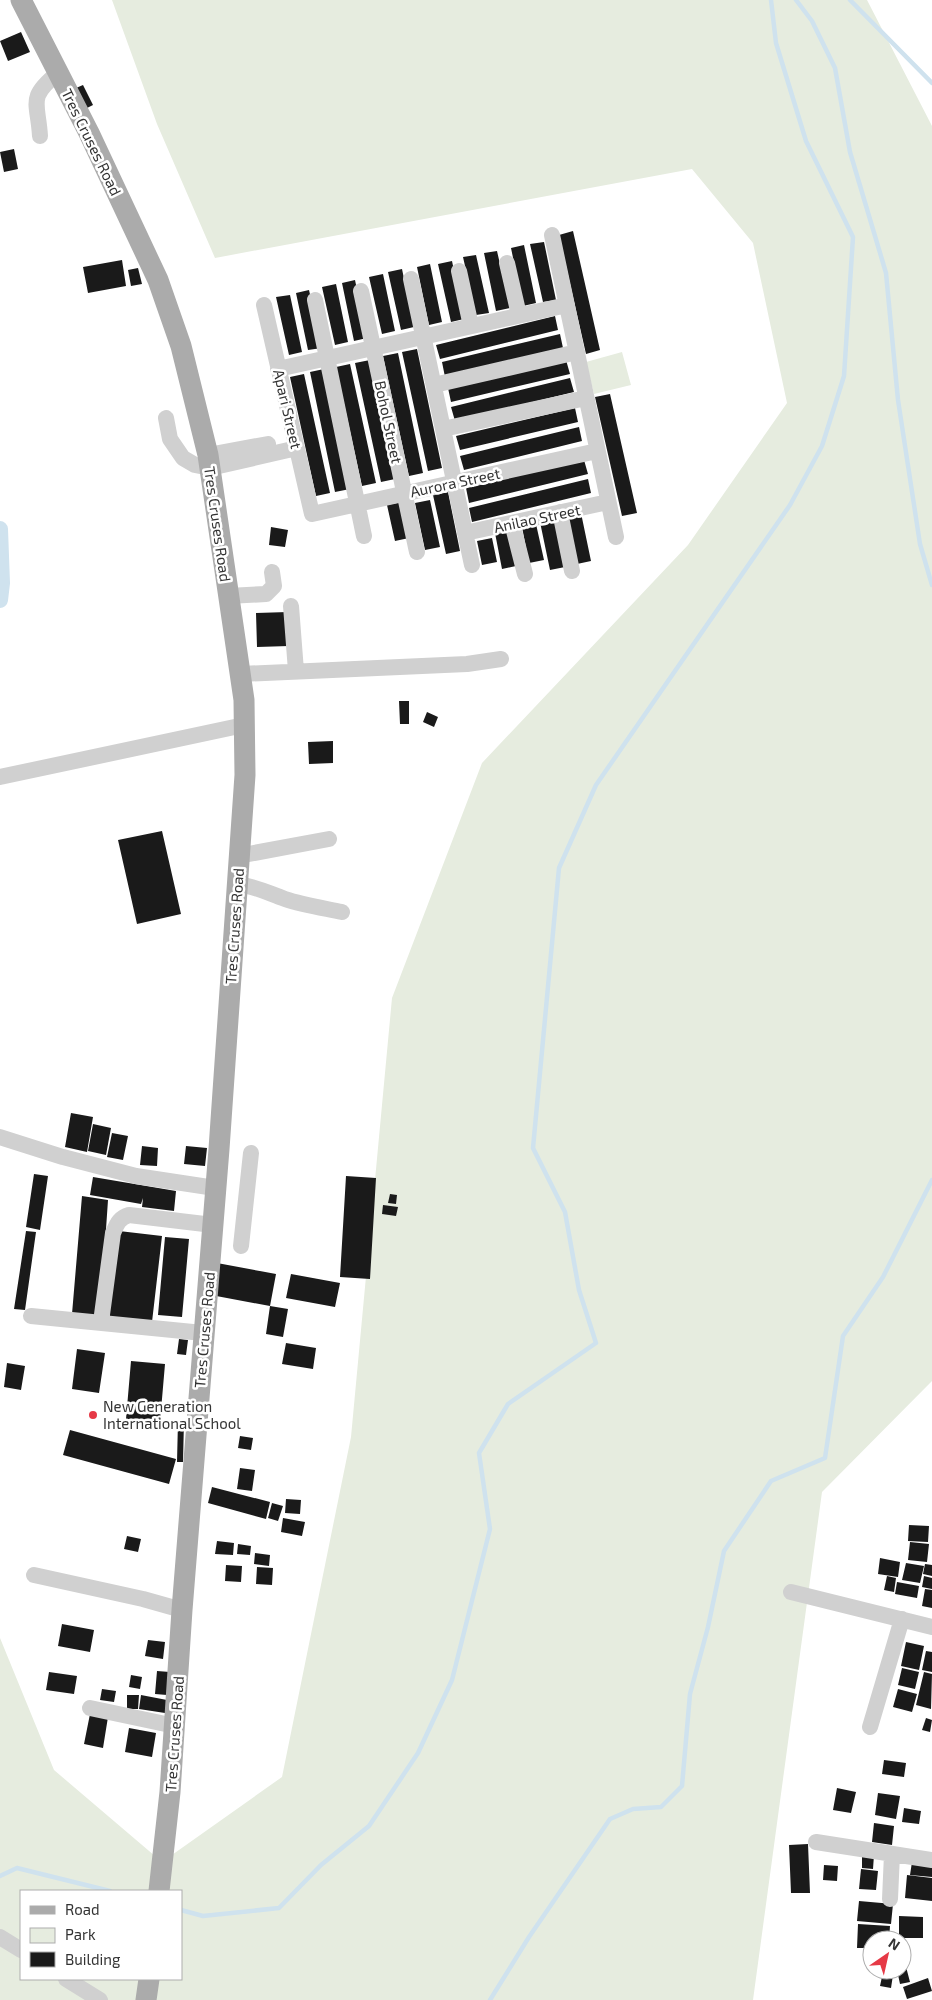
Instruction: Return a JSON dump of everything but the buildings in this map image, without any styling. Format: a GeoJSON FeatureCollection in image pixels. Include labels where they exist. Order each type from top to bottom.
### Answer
{"type":"FeatureCollection","features":[{"type":"Feature","properties":{"kind":"main road","name":"Tres Cruses Road"},"geometry":{"type":"LineString","coordinates":[[21,0],[158,280],[181,346],[209,462],[241,674],[245,775],[170,1792],[159,1890]]}},
{"type":"Feature","properties":{"kind":"main road"},"geometry":{"type":"LineString","coordinates":[[146,2000],[149,1980]]}},
{"type":"Feature","properties":{"kind":"street"},"geometry":{"type":"LineString","coordinates":[[40,136],[35,104],[43,84],[58,73]]}},
{"type":"Feature","properties":{"kind":"street"},"geometry":{"type":"LineString","coordinates":[[552,235],[616,537]]}},
{"type":"Feature","properties":{"kind":"street"},"geometry":{"type":"LineString","coordinates":[[507,263],[519,315]]}},
{"type":"Feature","properties":{"kind":"street"},"geometry":{"type":"LineString","coordinates":[[459,271],[470,326]]}},
{"type":"Feature","properties":{"kind":"street"},"geometry":{"type":"LineString","coordinates":[[411,279],[472,565]]}},
{"type":"Feature","properties":{"kind":"street","name":"Bohol Street"},"geometry":{"type":"LineString","coordinates":[[361,291],[417,552]]}},
{"type":"Feature","properties":{"kind":"street"},"geometry":{"type":"LineString","coordinates":[[316,300],[364,536]]}},
{"type":"Feature","properties":{"kind":"street","name":"Apari Street"},"geometry":{"type":"LineString","coordinates":[[264,305],[312,514]]}},
{"type":"Feature","properties":{"kind":"street"},"geometry":{"type":"LineString","coordinates":[[278,369],[567,305]]}},
{"type":"Feature","properties":{"kind":"street"},"geometry":{"type":"LineString","coordinates":[[434,385],[577,352]]}},
{"type":"Feature","properties":{"kind":"street"},"geometry":{"type":"LineString","coordinates":[[443,429],[586,398]]}},
{"type":"Feature","properties":{"kind":"street"},"geometry":{"type":"LineString","coordinates":[[166,418],[170,439],[183,458],[195,465],[296,443]]}},
{"type":"Feature","properties":{"kind":"street","name":"Aurora Street"},"geometry":{"type":"LineString","coordinates":[[312,514],[598,451]]}},
{"type":"Feature","properties":{"kind":"street","name":"Anilao Street"},"geometry":{"type":"LineString","coordinates":[[465,533],[608,502]]}},
{"type":"Feature","properties":{"kind":"street"},"geometry":{"type":"LineString","coordinates":[[560,512],[572,571]]}},
{"type":"Feature","properties":{"kind":"street"},"geometry":{"type":"LineString","coordinates":[[512,523],[525,574]]}},
{"type":"Feature","properties":{"kind":"street"},"geometry":{"type":"LineString","coordinates":[[228,596],[266,594],[274,586],[272,572]]}},
{"type":"Feature","properties":{"kind":"street"},"geometry":{"type":"LineString","coordinates":[[291,606],[296,671]]}},
{"type":"Feature","properties":{"kind":"street"},"geometry":{"type":"LineString","coordinates":[[241,674],[467,664],[502,659]]}},
{"type":"Feature","properties":{"kind":"street"},"geometry":{"type":"LineString","coordinates":[[5,776],[244,725]]}},
{"type":"Feature","properties":{"kind":"street"},"geometry":{"type":"LineString","coordinates":[[238,856],[329,839]]}},
{"type":"Feature","properties":{"kind":"street"},"geometry":{"type":"LineString","coordinates":[[237,884],[249,885],[285,899],[342,912]]}},
{"type":"Feature","properties":{"kind":"street"},"geometry":{"type":"LineString","coordinates":[[0,1137],[63,1157],[136,1176],[215,1188]]}},
{"type":"Feature","properties":{"kind":"street"},"geometry":{"type":"LineString","coordinates":[[241,1246],[252,1153]]}},
{"type":"Feature","properties":{"kind":"street"},"geometry":{"type":"LineString","coordinates":[[102,1322],[113,1233],[117,1222],[123,1216],[129,1215],[213,1225]]}},
{"type":"Feature","properties":{"kind":"street"},"geometry":{"type":"LineString","coordinates":[[31,1316],[203,1333]]}},
{"type":"Feature","properties":{"kind":"street"},"geometry":{"type":"LineString","coordinates":[[34,1576],[143,1599],[182,1610]]}},
{"type":"Feature","properties":{"kind":"street"},"geometry":{"type":"LineString","coordinates":[[791,1592],[932,1626]]}},
{"type":"Feature","properties":{"kind":"street"},"geometry":{"type":"LineString","coordinates":[[870,1727],[902,1619]]}},
{"type":"Feature","properties":{"kind":"street"},"geometry":{"type":"LineString","coordinates":[[90,1708],[175,1726]]}},
{"type":"Feature","properties":{"kind":"street"},"geometry":{"type":"LineString","coordinates":[[816,1842],[932,1860]]}},
{"type":"Feature","properties":{"kind":"street"},"geometry":{"type":"LineString","coordinates":[[890,1899],[892,1854]]}},
{"type":"Feature","properties":{"kind":"street"},"geometry":{"type":"LineString","coordinates":[[0,1937],[20,1949]]}},
{"type":"Feature","properties":{"kind":"street"},"geometry":{"type":"LineString","coordinates":[[68,1980],[100,2000]]}},
{"type":"Feature","properties":{"kind":"green space"},"geometry":{"type":"Polygon","coordinates":[[[112,0],[867,0],[932,126],[932,1381],[822,1492],[753,2000],[0,2000],[0,1638],[54,1770],[162,1862],[282,1777],[351,1437],[392,998],[482,763],[688,545],[787,403],[753,243],[692,169],[215,258],[157,124],[112,0]]]}},
{"type":"Feature","properties":{"kind":"green space"},"geometry":{"type":"Polygon","coordinates":[[[622,352],[631,385],[594,394],[586,362],[622,352]]]}},
{"type":"Feature","properties":{"kind":"waterway"},"geometry":{"type":"LineString","coordinates":[[182,1910],[203,1916],[279,1908],[321,1865],[369,1826],[418,1753],[452,1680],[490,1529],[479,1453],[508,1404],[596,1343],[579,1290],[565,1212],[533,1148],[559,868],[596,785],[790,505],[822,446],[844,376],[853,237],[806,141],[776,43],[771,0]]}},
{"type":"Feature","properties":{"kind":"waterway"},"geometry":{"type":"LineString","coordinates":[[796,0],[812,21],[835,68],[850,152],[886,273],[898,400],[920,544],[932,585]]}},
{"type":"Feature","properties":{"kind":"waterway"},"geometry":{"type":"LineString","coordinates":[[850,0],[932,83]]}},
{"type":"Feature","properties":{"kind":"waterway"},"geometry":{"type":"LineString","coordinates":[[0,529],[2,583],[0,600]]}},
{"type":"Feature","properties":{"kind":"waterway"},"geometry":{"type":"LineString","coordinates":[[490,2000],[529,1937],[610,1819],[633,1809],[661,1807],[682,1786],[690,1694],[708,1627],[724,1551],[771,1481],[825,1458],[843,1336],[883,1277],[932,1180]]}},
{"type":"Feature","properties":{"kind":"waterway"},"geometry":{"type":"LineString","coordinates":[[0,1876],[17,1868],[106,1890]]}},
{"type":"Feature","properties":{"kind":"place","name":"New Generation International School"},"geometry":{"type":"Point","coordinates":[93,1415]}}]}
